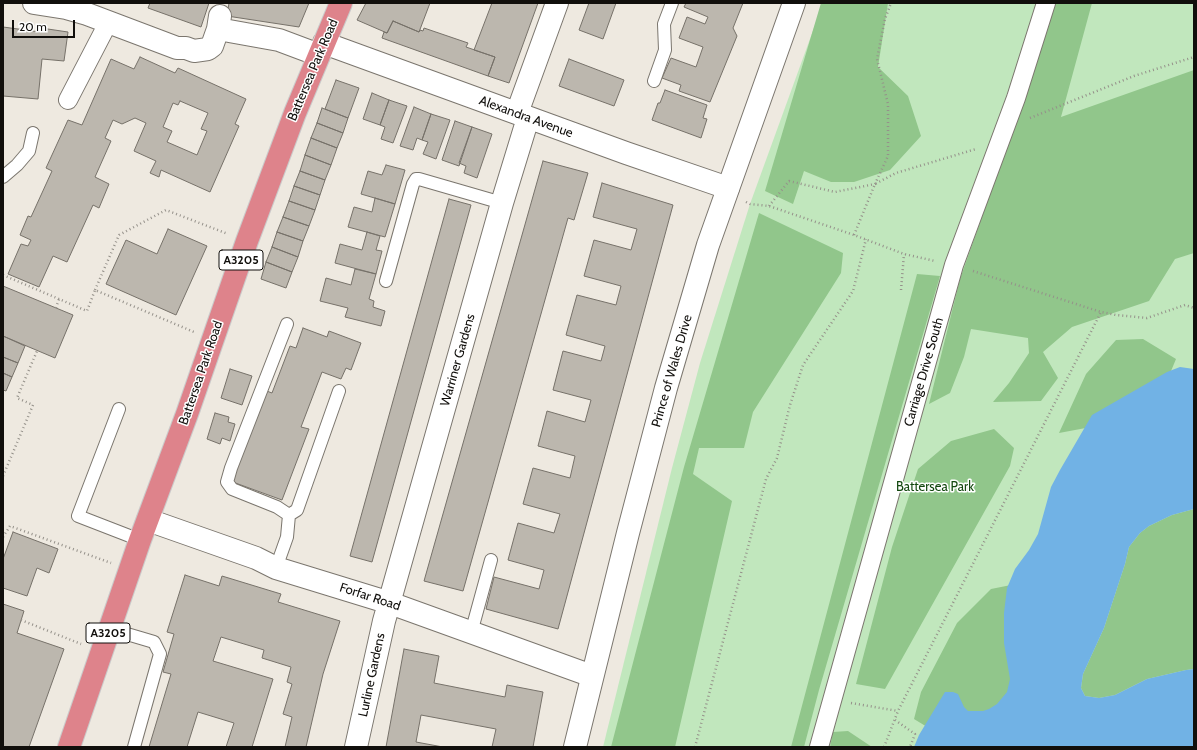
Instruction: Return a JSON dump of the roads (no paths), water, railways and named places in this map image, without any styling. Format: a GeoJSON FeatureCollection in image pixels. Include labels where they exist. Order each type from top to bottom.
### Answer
{"type":"FeatureCollection","features":[{"type":"Feature","properties":{"kind":"highway","name":"Battersea Park Road"},"geometry":{"type":"LineString","coordinates":[[69,747],[144,530],[185,420],[294,113],[341,3]]}},
{"type":"Feature","properties":{"kind":"street"},"geometry":{"type":"LineString","coordinates":[[42,3],[87,14],[177,48],[186,48],[194,51],[212,46],[224,17]]}},
{"type":"Feature","properties":{"kind":"street","name":"Warriner Gardens"},"geometry":{"type":"LineString","coordinates":[[390,603],[502,203],[523,115],[557,3]]}},
{"type":"Feature","properties":{"kind":"street","name":"Prince of Wales Drive"},"geometry":{"type":"LineString","coordinates":[[575,747],[628,533],[666,388],[708,245],[794,3]]}},
{"type":"Feature","properties":{"kind":"street","name":"Carriage Drive South"},"geometry":{"type":"LineString","coordinates":[[818,747],[954,265],[1016,98],[1046,3]]}},
{"type":"Feature","properties":{"kind":"street","name":"Alexandra Avenue"},"geometry":{"type":"LineString","coordinates":[[224,17],[279,40],[322,49],[523,115],[626,154],[728,188]]}},
{"type":"Feature","properties":{"kind":"street"},"geometry":{"type":"LineString","coordinates":[[68,100],[108,23]]}},
{"type":"Feature","properties":{"kind":"street","name":"Forfar Road"},"geometry":{"type":"LineString","coordinates":[[144,530],[256,558],[276,568],[390,603],[592,676]]}},
{"type":"Feature","properties":{"kind":"street","name":"Lurline Gardens"},"geometry":{"type":"LineString","coordinates":[[356,747],[384,620],[390,603]]}},
{"type":"Feature","properties":{"kind":"lane"},"geometry":{"type":"LineString","coordinates":[[654,81],[665,50],[664,24],[672,3]]}},
{"type":"Feature","properties":{"kind":"lane"},"geometry":{"type":"LineString","coordinates":[[3,177],[17,165],[29,151],[33,133]]}},
{"type":"Feature","properties":{"kind":"lane"},"geometry":{"type":"LineString","coordinates":[[386,281],[413,184],[416,179],[419,178],[502,203]]}},
{"type":"Feature","properties":{"kind":"lane"},"geometry":{"type":"LineString","coordinates":[[287,324],[227,482],[232,489],[277,507],[289,515]]}},
{"type":"Feature","properties":{"kind":"lane"},"geometry":{"type":"LineString","coordinates":[[289,515],[297,510],[339,391]]}},
{"type":"Feature","properties":{"kind":"lane"},"geometry":{"type":"LineString","coordinates":[[119,409],[78,516],[144,530]]}},
{"type":"Feature","properties":{"kind":"lane"},"geometry":{"type":"LineString","coordinates":[[276,568],[287,537],[289,515]]}},
{"type":"Feature","properties":{"kind":"lane"},"geometry":{"type":"LineString","coordinates":[[471,633],[491,560]]}},
{"type":"Feature","properties":{"kind":"lane"},"geometry":{"type":"LineString","coordinates":[[110,629],[154,642],[160,654],[134,747]]}},
{"type":"Feature","properties":{"kind":"water"},"geometry":{"type":"Polygon","coordinates":[[[1180,367],[1194,369],[1194,509],[1172,515],[1149,526],[1140,533],[1129,547],[1104,628],[1083,674],[1081,688],[1085,696],[1099,698],[1115,695],[1147,679],[1194,669],[1194,747],[914,747],[919,735],[945,692],[953,692],[958,694],[964,707],[968,711],[983,711],[997,704],[1007,692],[1010,679],[1004,643],[1004,613],[1007,588],[1015,569],[1029,550],[1038,534],[1051,487],[1060,470],[1092,415],[1167,372],[1180,367]]]}},
{"type":"Feature","properties":{"kind":"park label","name":"Battersea Park"},"geometry":{"type":"Point","coordinates":[935,487]}}]}
